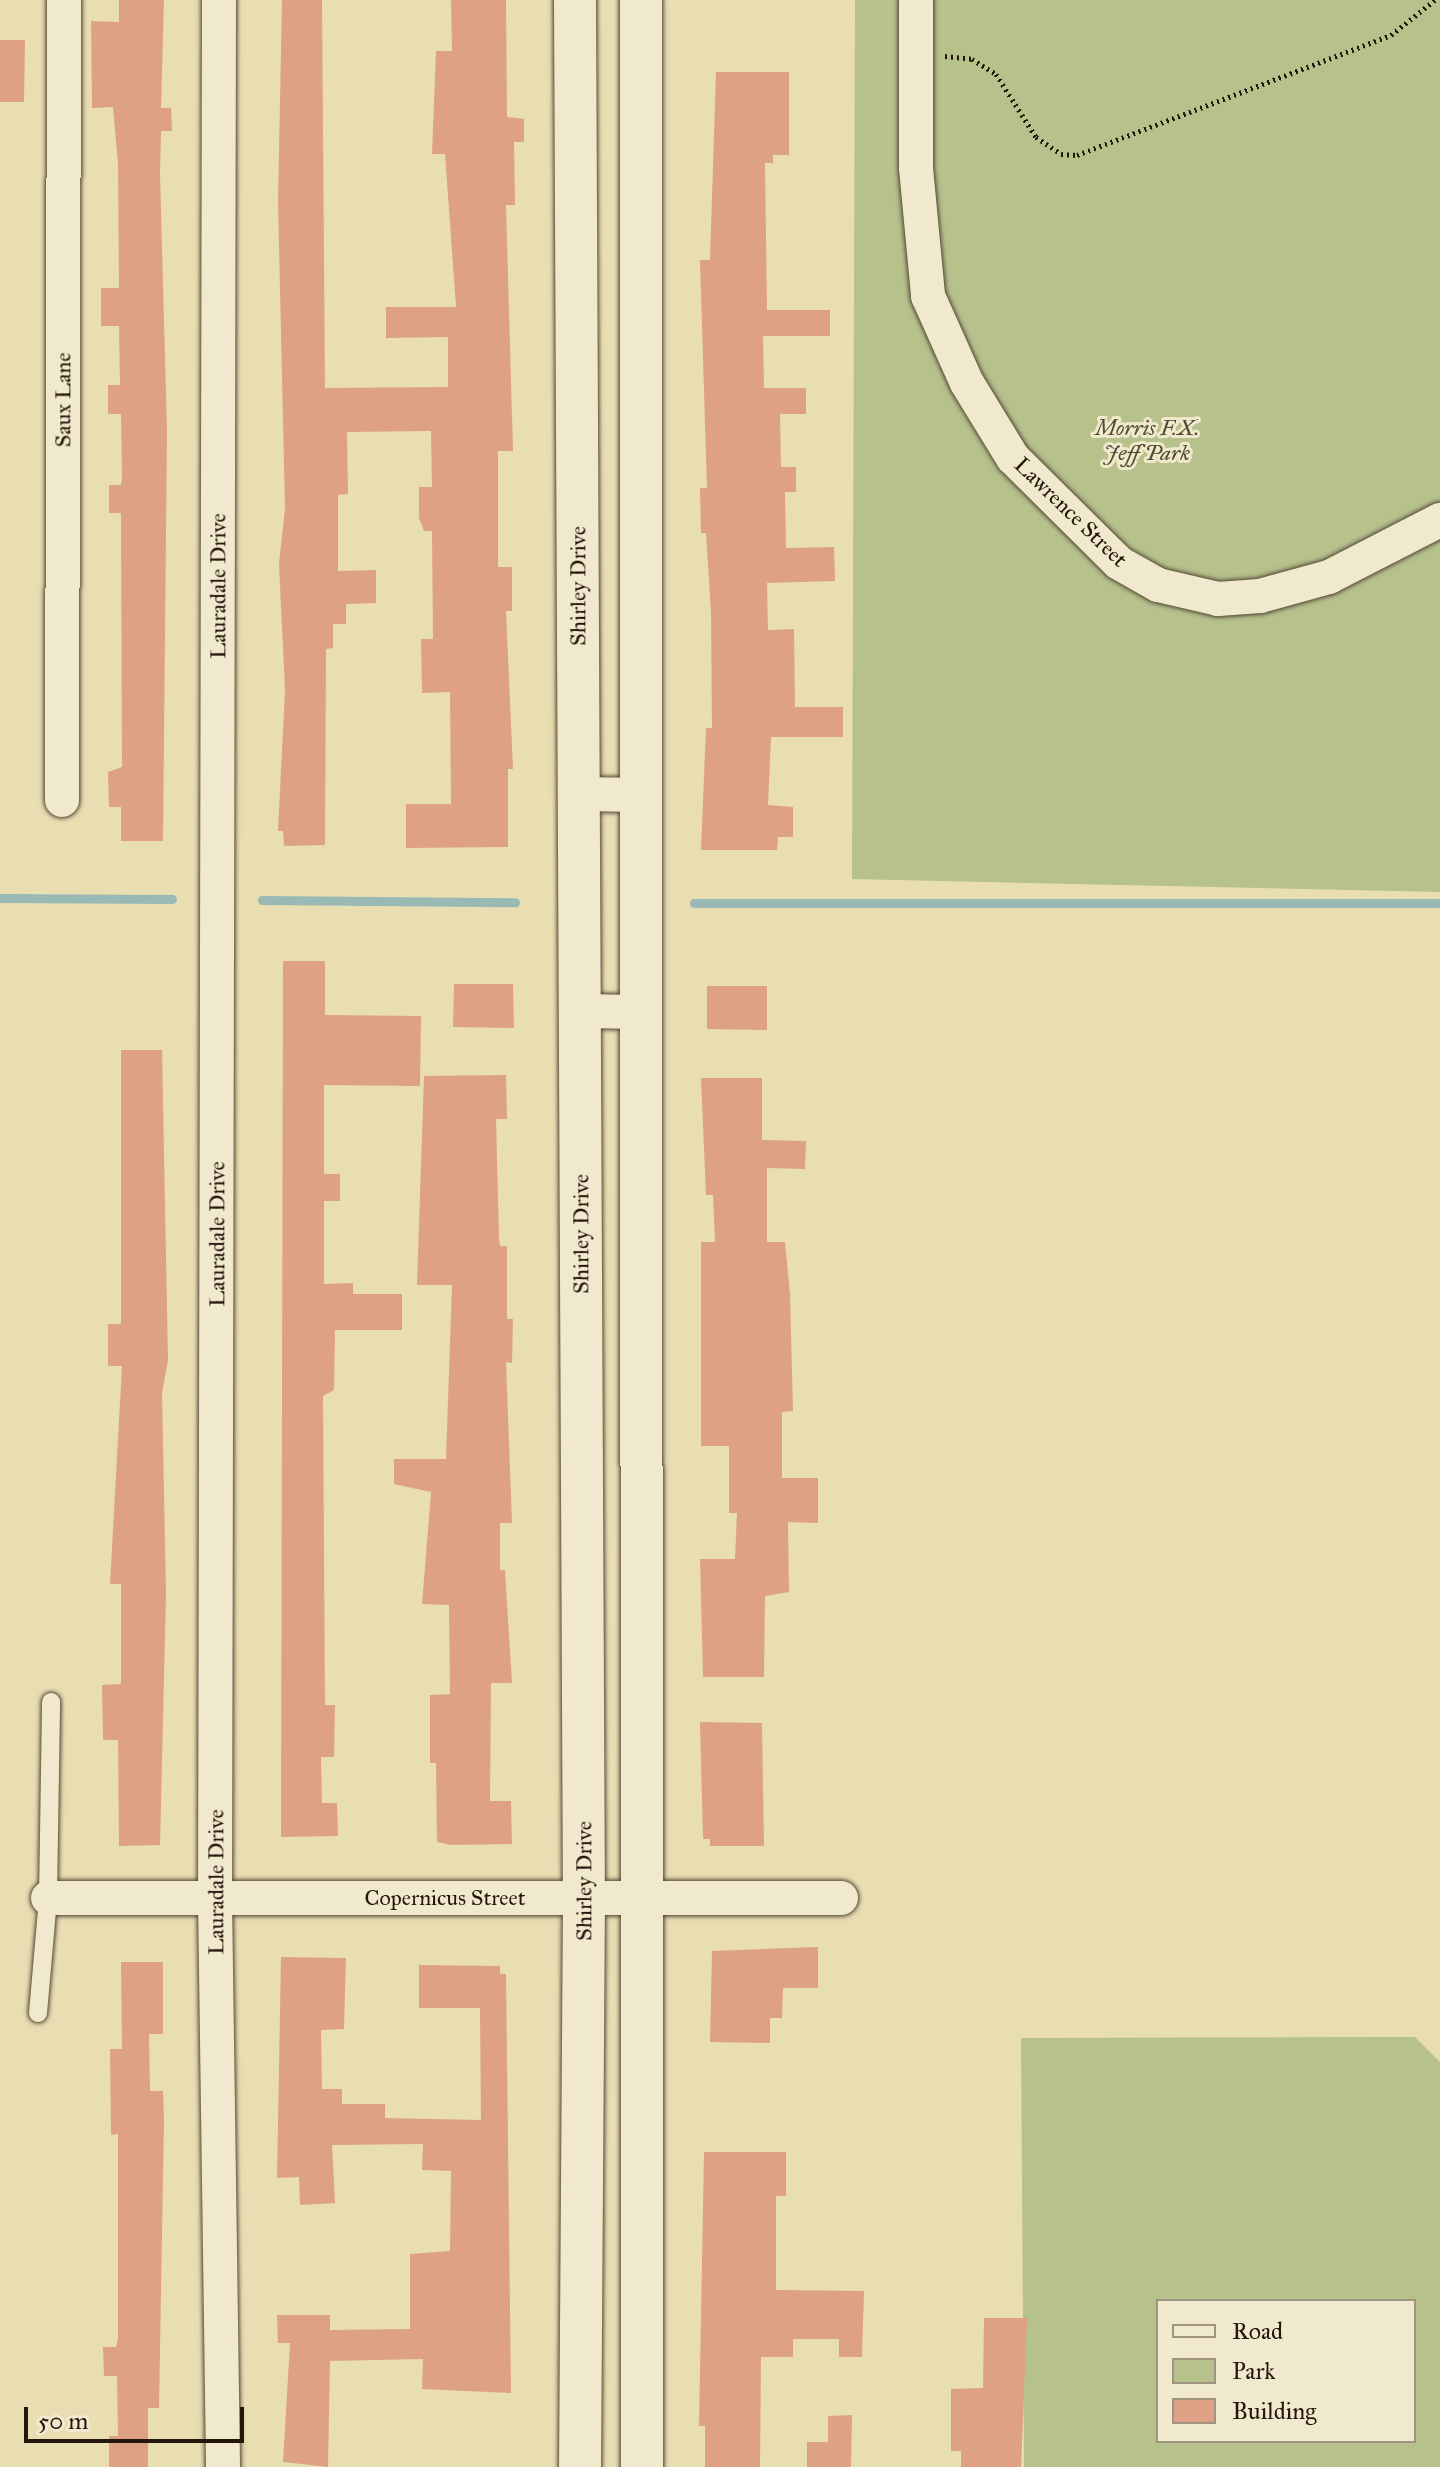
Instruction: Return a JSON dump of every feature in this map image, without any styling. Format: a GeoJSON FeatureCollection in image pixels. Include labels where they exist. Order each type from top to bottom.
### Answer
{"type":"FeatureCollection","features":[{"type":"Feature","properties":{"kind":"street","name":"Saux Lane"},"geometry":{"type":"LineString","coordinates":[[62,800],[64,0]]}},
{"type":"Feature","properties":{"kind":"street","name":"Lauradale Drive"},"geometry":{"type":"LineString","coordinates":[[219,0],[215,1898],[223,2467]]}},
{"type":"Feature","properties":{"kind":"street","name":"Shirley Drive"},"geometry":{"type":"LineString","coordinates":[[575,0],[584,1898],[580,2467]]}},
{"type":"Feature","properties":{"kind":"street"},"geometry":{"type":"LineString","coordinates":[[641,0],[642,2467]]}},
{"type":"Feature","properties":{"kind":"street","name":"Lawrence Street"},"geometry":{"type":"LineString","coordinates":[[916,0],[918,213],[928,296],[967,383],[1013,458],[1119,563],[1158,585],[1218,599],[1260,596],[1329,577],[1398,547],[1440,520]]}},
{"type":"Feature","properties":{"kind":"street"},"geometry":{"type":"LineString","coordinates":[[579,794],[642,795]]}},
{"type":"Feature","properties":{"kind":"street"},"geometry":{"type":"LineString","coordinates":[[580,1011],[642,1012]]}},
{"type":"Feature","properties":{"kind":"street","name":"Copernicus Street"},"geometry":{"type":"LineString","coordinates":[[48,1898],[841,1898]]}},
{"type":"Feature","properties":{"kind":"lane"},"geometry":{"type":"LineString","coordinates":[[38,2013],[48,1898],[51,1702]]}},
{"type":"Feature","properties":{"kind":"path"},"geometry":{"type":"LineString","coordinates":[[916,57],[972,59],[1009,88],[1042,142],[1077,155],[1391,35],[1435,0]]}},
{"type":"Feature","properties":{"kind":"green space","name":"Morris F.X. Jeff Park"},"geometry":{"type":"Polygon","coordinates":[[[855,0],[1440,0],[1440,892],[852,879],[855,0]]]}},
{"type":"Feature","properties":{"kind":"green space"},"geometry":{"type":"Polygon","coordinates":[[[1415,2037],[1440,2062],[1440,2467],[1024,2467],[1021,2038],[1415,2037]]]}},
{"type":"Feature","properties":{"kind":"building"},"geometry":{"type":"Polygon","coordinates":[[[119,0],[164,0],[161,108],[171,108],[172,131],[161,131],[160,175],[167,430],[163,841],[121,841],[121,807],[109,807],[108,772],[122,767],[121,513],[109,513],[109,485],[121,485],[122,477],[121,414],[108,414],[108,385],[120,385],[119,326],[101,326],[101,288],[119,288],[118,164],[113,107],[92,108],[91,21],[119,22],[119,0]]]}},
{"type":"Feature","properties":{"kind":"building"},"geometry":{"type":"Polygon","coordinates":[[[282,0],[322,0],[325,388],[448,387],[448,337],[386,338],[386,307],[456,307],[445,154],[432,154],[436,51],[452,51],[451,0],[506,0],[507,117],[524,119],[524,142],[514,142],[515,205],[506,205],[513,451],[498,451],[498,567],[512,567],[512,611],[506,611],[513,769],[508,769],[508,847],[406,848],[406,804],[451,804],[450,692],[422,693],[421,639],[433,639],[432,531],[424,531],[419,518],[419,487],[432,487],[431,431],[347,432],[348,494],[338,495],[338,571],[376,570],[376,603],[346,604],[346,624],[333,624],[333,648],[326,649],[325,845],[284,846],[283,831],[278,831],[285,690],[279,564],[285,508],[278,202],[282,0]]]}},
{"type":"Feature","properties":{"kind":"building"},"geometry":{"type":"Polygon","coordinates":[[[0,40],[25,40],[24,102],[0,102],[0,40]]]}},
{"type":"Feature","properties":{"kind":"building"},"geometry":{"type":"Polygon","coordinates":[[[716,72],[789,72],[789,155],[773,155],[773,163],[765,163],[767,310],[830,310],[830,336],[763,336],[764,388],[806,388],[806,414],[780,414],[781,467],[796,467],[796,492],[785,492],[786,548],[834,547],[835,581],[767,583],[768,630],[794,629],[795,707],[843,707],[843,737],[771,737],[768,805],[793,807],[793,837],[778,837],[777,850],[701,850],[706,728],[712,728],[711,612],[706,533],[701,533],[700,488],[707,488],[700,260],[710,260],[716,72]]]}},
{"type":"Feature","properties":{"kind":"building"},"geometry":{"type":"Polygon","coordinates":[[[283,961],[325,961],[325,1015],[421,1016],[420,1086],[324,1085],[324,1174],[340,1174],[340,1201],[324,1201],[324,1284],[353,1283],[353,1294],[402,1294],[402,1330],[335,1330],[334,1390],[323,1396],[325,1705],[335,1705],[334,1757],[321,1757],[322,1803],[337,1803],[338,1836],[281,1837],[283,961]]]}},
{"type":"Feature","properties":{"kind":"building"},"geometry":{"type":"Polygon","coordinates":[[[454,984],[513,984],[514,1028],[453,1027],[454,984]]]}},
{"type":"Feature","properties":{"kind":"building"},"geometry":{"type":"Polygon","coordinates":[[[707,986],[767,986],[767,1030],[707,1029],[707,986]]]}},
{"type":"Feature","properties":{"kind":"building"},"geometry":{"type":"Polygon","coordinates":[[[121,1050],[162,1050],[168,1360],[162,1393],[166,1594],[160,1845],[119,1846],[118,1740],[103,1740],[102,1685],[121,1684],[121,1584],[110,1584],[122,1366],[108,1366],[108,1324],[121,1324],[121,1050]]]}},
{"type":"Feature","properties":{"kind":"building"},"geometry":{"type":"Polygon","coordinates":[[[506,1075],[507,1119],[496,1119],[499,1238],[500,1246],[507,1246],[507,1319],[513,1319],[512,1363],[506,1362],[512,1523],[500,1523],[500,1570],[505,1570],[512,1683],[491,1683],[490,1801],[511,1801],[512,1844],[451,1845],[437,1842],[436,1763],[430,1763],[430,1695],[450,1694],[449,1605],[422,1604],[431,1492],[394,1484],[394,1459],[446,1459],[452,1285],[417,1285],[424,1076],[506,1075]]]}},
{"type":"Feature","properties":{"kind":"building"},"geometry":{"type":"Polygon","coordinates":[[[701,1078],[762,1078],[762,1140],[806,1141],[805,1169],[767,1168],[767,1242],[785,1242],[790,1294],[793,1411],[782,1412],[782,1478],[818,1478],[818,1523],[788,1522],[789,1592],[765,1596],[764,1677],[703,1677],[700,1559],[735,1559],[737,1513],[729,1513],[729,1446],[701,1446],[701,1242],[715,1242],[713,1195],[706,1195],[701,1078]]]}},
{"type":"Feature","properties":{"kind":"building"},"geometry":{"type":"Polygon","coordinates":[[[700,1722],[762,1723],[764,1846],[710,1846],[710,1839],[703,1839],[700,1722]]]}},
{"type":"Feature","properties":{"kind":"building"},"geometry":{"type":"Polygon","coordinates":[[[818,1947],[818,1988],[783,1988],[782,2018],[770,2018],[770,2043],[710,2042],[712,1951],[818,1947]]]}},
{"type":"Feature","properties":{"kind":"building"},"geometry":{"type":"Polygon","coordinates":[[[281,1957],[346,1958],[344,2029],[321,2030],[322,2089],[342,2089],[342,2104],[385,2104],[385,2118],[481,2120],[480,2008],[419,2008],[419,1965],[500,1966],[500,1974],[506,1974],[511,2393],[422,2389],[423,2359],[330,2361],[328,2467],[283,2462],[290,2343],[278,2343],[277,2315],[330,2315],[330,2330],[410,2329],[410,2254],[450,2251],[451,2171],[422,2170],[423,2144],[332,2145],[335,2203],[300,2205],[299,2177],[277,2178],[281,1957]]]}},
{"type":"Feature","properties":{"kind":"building"},"geometry":{"type":"Polygon","coordinates":[[[121,1962],[163,1962],[163,2034],[149,2034],[150,2091],[163,2091],[164,2119],[159,2408],[148,2408],[148,2467],[109,2467],[109,2436],[118,2436],[117,2376],[104,2376],[103,2347],[116,2347],[118,2338],[118,2134],[111,2135],[110,2049],[122,2049],[121,1962]]]}},
{"type":"Feature","properties":{"kind":"building"},"geometry":{"type":"Polygon","coordinates":[[[704,2152],[786,2152],[786,2196],[776,2196],[776,2290],[864,2291],[862,2357],[839,2357],[839,2339],[793,2339],[793,2357],[761,2357],[760,2467],[705,2467],[705,2426],[699,2426],[704,2152]]]}},
{"type":"Feature","properties":{"kind":"building"},"geometry":{"type":"Polygon","coordinates":[[[984,2318],[1027,2318],[1021,2467],[961,2467],[961,2451],[951,2451],[951,2389],[983,2388],[984,2318]]]}},
{"type":"Feature","properties":{"kind":"building"},"geometry":{"type":"Polygon","coordinates":[[[852,2415],[851,2467],[807,2467],[807,2442],[828,2442],[828,2416],[852,2415]]]}},
{"type":"Feature","properties":{"kind":"waterway"},"geometry":{"type":"LineString","coordinates":[[0,898],[172,899]]}},
{"type":"Feature","properties":{"kind":"waterway"},"geometry":{"type":"LineString","coordinates":[[262,900],[515,902]]}},
{"type":"Feature","properties":{"kind":"waterway"},"geometry":{"type":"LineString","coordinates":[[694,903],[1440,903]]}}]}
